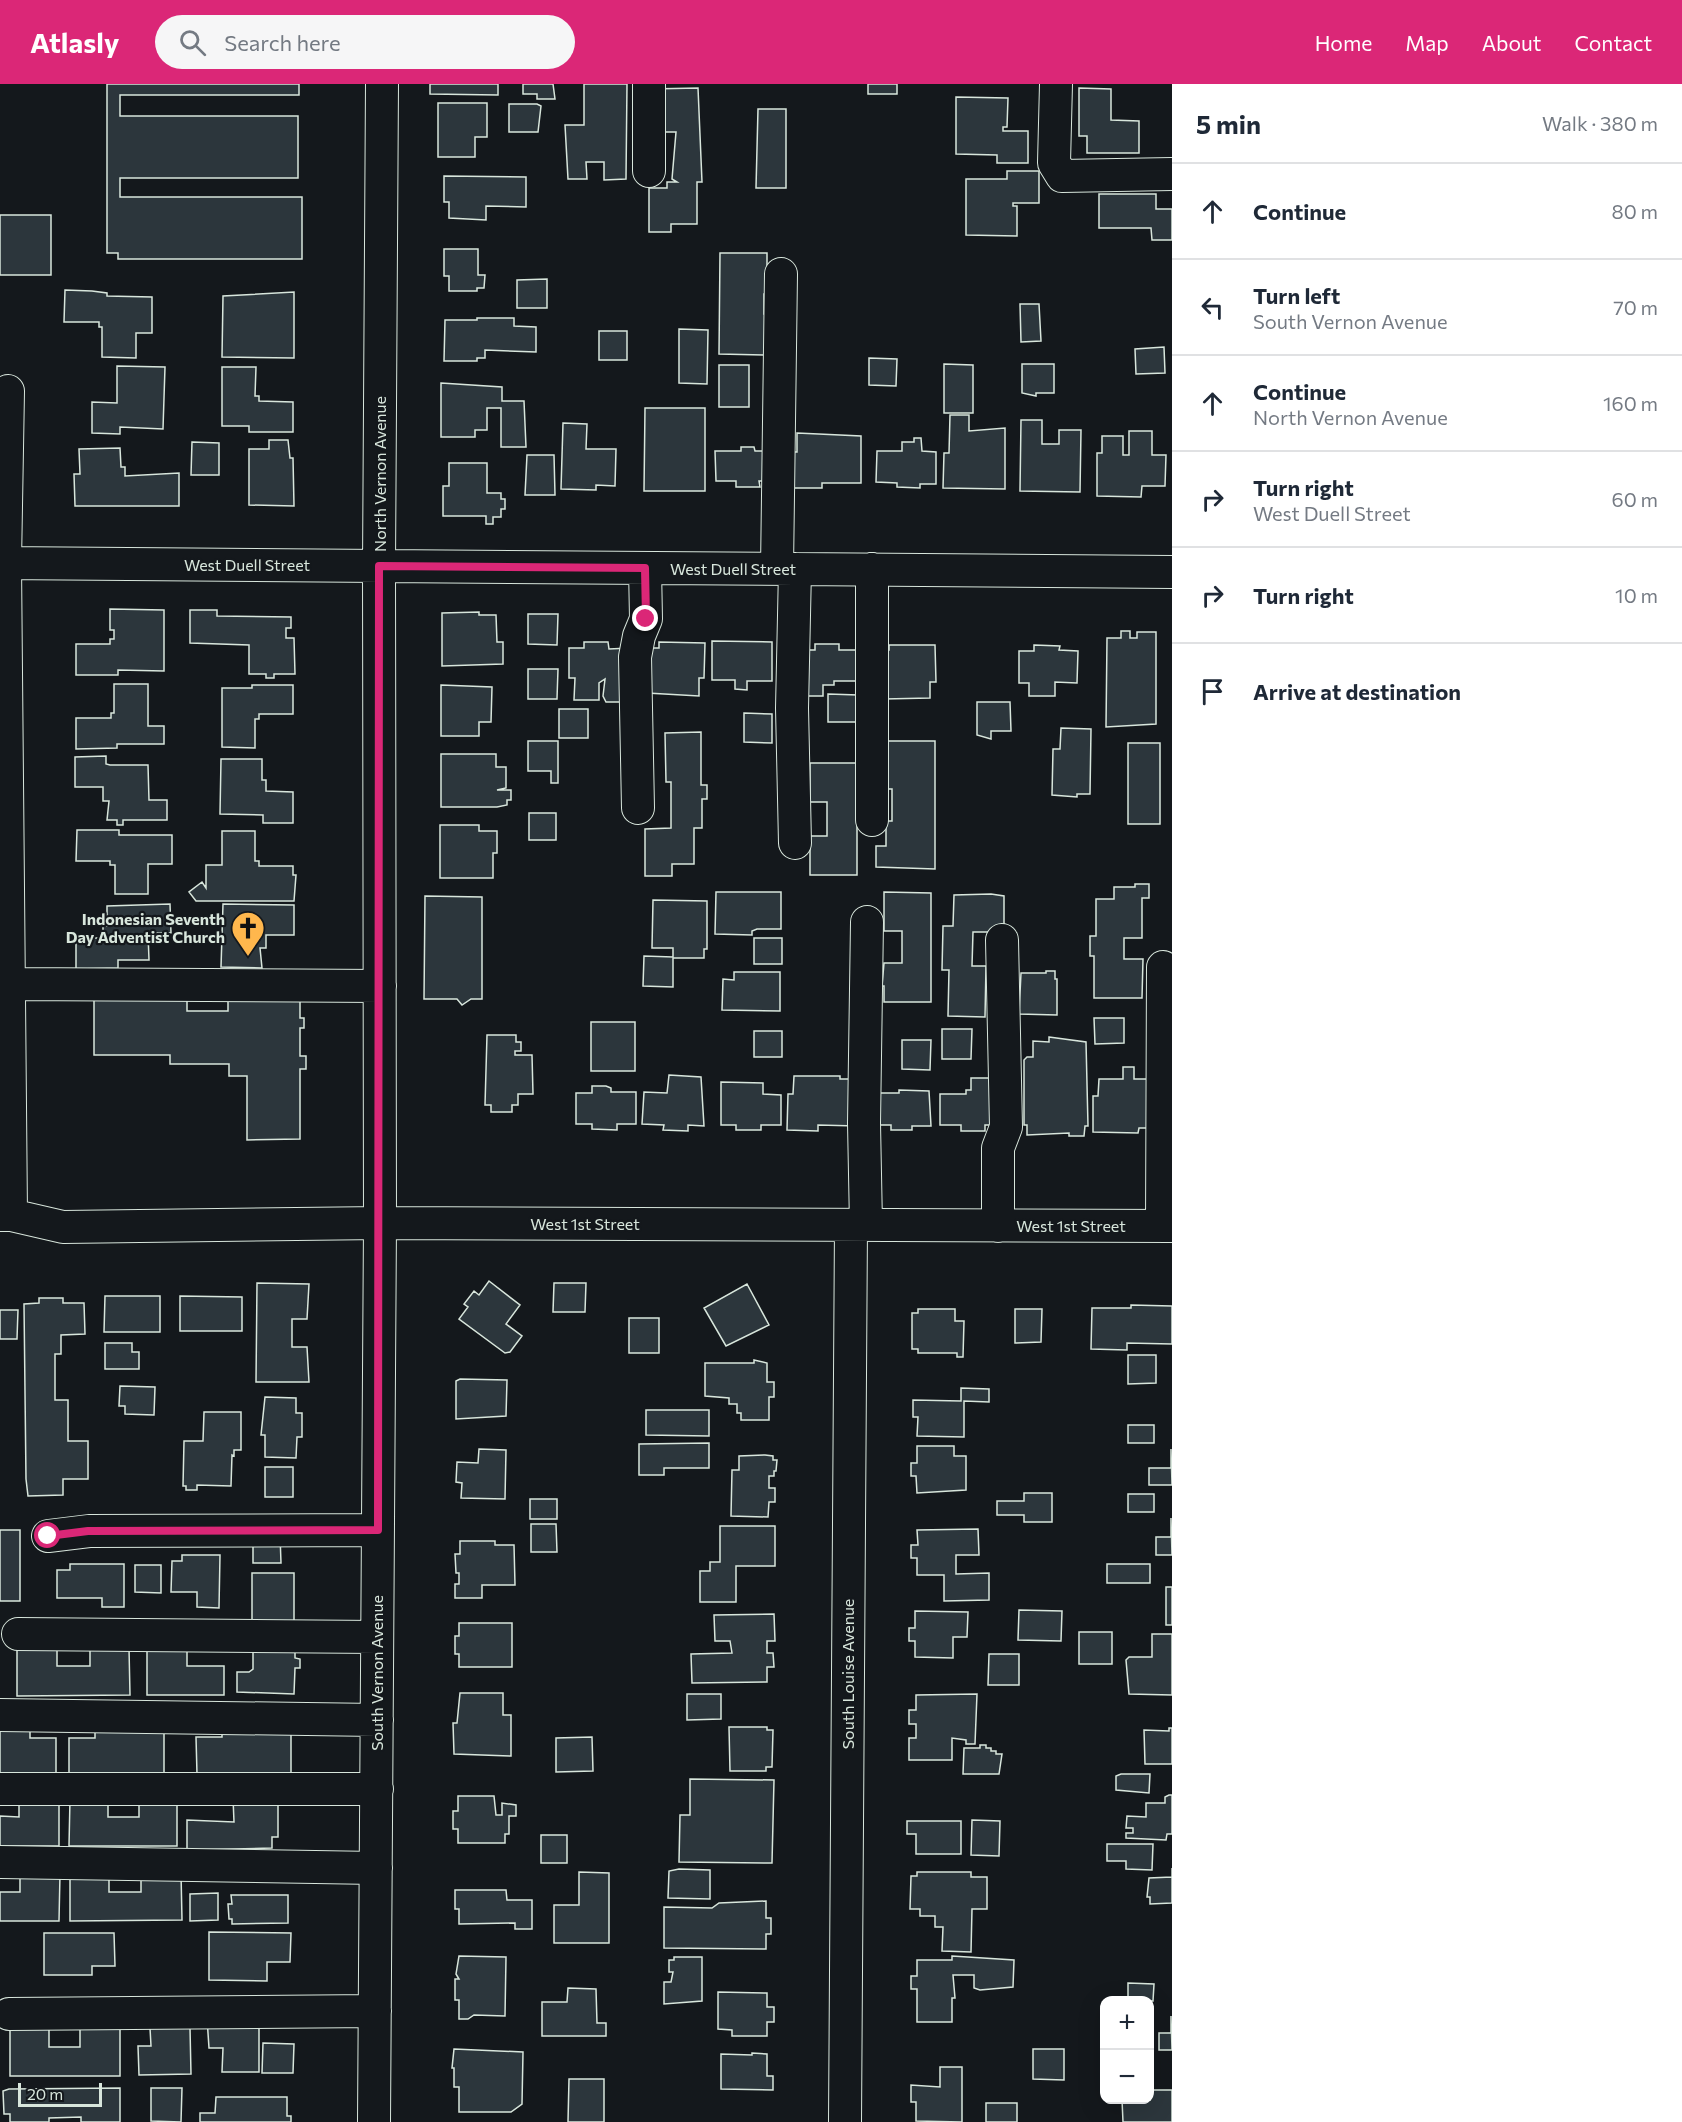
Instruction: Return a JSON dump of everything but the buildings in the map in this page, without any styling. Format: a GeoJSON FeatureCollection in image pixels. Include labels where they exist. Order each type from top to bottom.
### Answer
{"type":"FeatureCollection","features":[{"type":"Feature","properties":{"kind":"street","name":"North Vernon Avenue"},"geometry":{"type":"LineString","coordinates":[[380,1223],[379,566],[382,84]]}},
{"type":"Feature","properties":{"kind":"street"},"geometry":{"type":"LineString","coordinates":[[649,84],[649,171]]}},
{"type":"Feature","properties":{"kind":"street"},"geometry":{"type":"LineString","coordinates":[[1056,84],[1054,163],[1062,176],[1172,174]]}},
{"type":"Feature","properties":{"kind":"street"},"geometry":{"type":"LineString","coordinates":[[781,274],[786,569],[795,843]]}},
{"type":"Feature","properties":{"kind":"street"},"geometry":{"type":"LineString","coordinates":[[6,1215],[9,984],[3,563],[8,391]]}},
{"type":"Feature","properties":{"kind":"street","name":"West Duell Street"},"geometry":{"type":"LineString","coordinates":[[3,563],[1172,572]]}},
{"type":"Feature","properties":{"kind":"street"},"geometry":{"type":"LineString","coordinates":[[638,808],[635,657],[639,636],[646,619],[645,568]]}},
{"type":"Feature","properties":{"kind":"street"},"geometry":{"type":"LineString","coordinates":[[872,569],[872,820]]}},
{"type":"Feature","properties":{"kind":"street","name":"South Louise Avenue"},"geometry":{"type":"LineString","coordinates":[[845,2122],[859,1225],[864,1123],[867,922]]}},
{"type":"Feature","properties":{"kind":"street"},"geometry":{"type":"LineString","coordinates":[[998,1226],[998,1148],[1006,1127],[1002,940]]}},
{"type":"Feature","properties":{"kind":"street"},"geometry":{"type":"LineString","coordinates":[[1163,967],[1167,1226]]}},
{"type":"Feature","properties":{"kind":"street"},"geometry":{"type":"LineString","coordinates":[[9,984],[380,986]]}},
{"type":"Feature","properties":{"kind":"street","name":"West 1st Street"},"geometry":{"type":"LineString","coordinates":[[6,1215],[63,1227],[380,1223],[1167,1226]]}},
{"type":"Feature","properties":{"kind":"street","name":"South Vernon Avenue"},"geometry":{"type":"LineString","coordinates":[[375,2122],[380,1223]]}},
{"type":"Feature","properties":{"kind":"street"},"geometry":{"type":"LineString","coordinates":[[48,1536],[88,1531],[378,1530]]}},
{"type":"Feature","properties":{"kind":"street"},"geometry":{"type":"LineString","coordinates":[[18,1634],[377,1637]]}},
{"type":"Feature","properties":{"kind":"street"},"geometry":{"type":"LineString","coordinates":[[0,1715],[377,1720]]}},
{"type":"Feature","properties":{"kind":"street"},"geometry":{"type":"LineString","coordinates":[[0,1789],[377,1790]]}},
{"type":"Feature","properties":{"kind":"street"},"geometry":{"type":"LineString","coordinates":[[0,1862],[376,1868]]}},
{"type":"Feature","properties":{"kind":"street"},"geometry":{"type":"LineString","coordinates":[[9,2014],[375,2011]]}},
{"type":"Feature","properties":{"kind":"place","name":"Indonesian Seventh Day Adventist Church"},"geometry":{"type":"Point","coordinates":[248,957]}},
{"type":"Feature","properties":{"kind":"route"},"geometry":{"type":"LineString","coordinates":[[48,1536],[88,1531],[378,1530],[379,566],[645,568],[646,619]]}}]}
